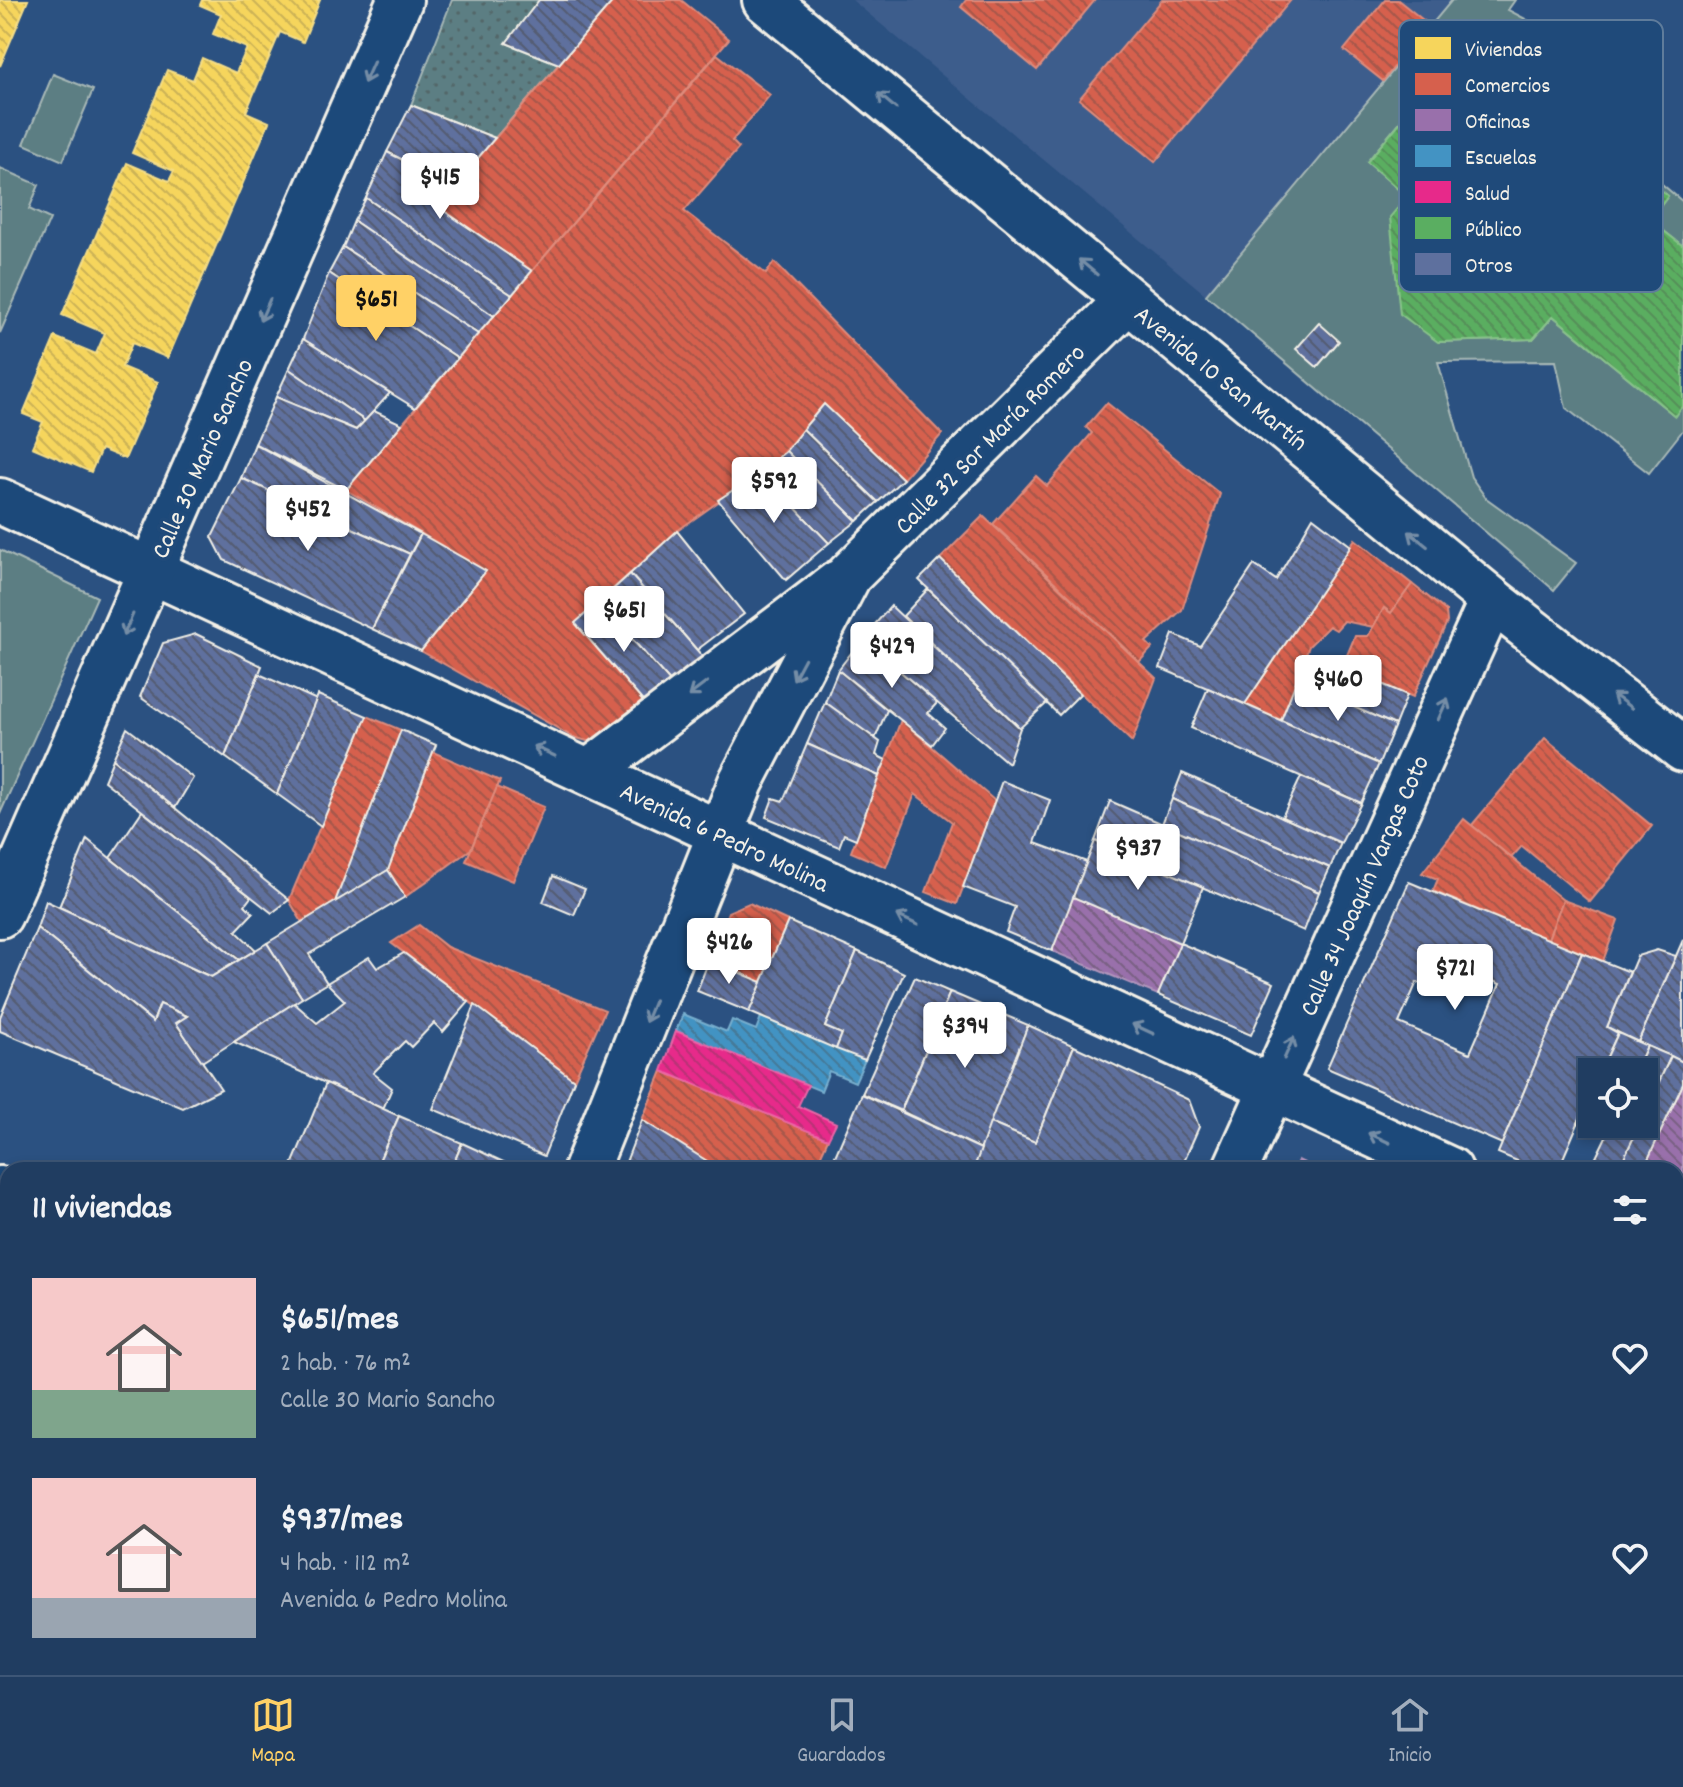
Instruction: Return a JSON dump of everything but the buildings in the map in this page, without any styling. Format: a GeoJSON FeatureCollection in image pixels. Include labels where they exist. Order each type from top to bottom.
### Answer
{"type":"FeatureCollection","features":[{"type":"Feature","properties":{"kind":"street","name":"Calle 30 Mario Sancho"},"geometry":{"type":"LineString","coordinates":[[0,915],[400,0]]}},
{"type":"Feature","properties":{"kind":"street","name":"Avenida 10 San Martín"},"geometry":{"type":"LineString","coordinates":[[765,0],[1492,600],[1683,749]]}},
{"type":"Feature","properties":{"kind":"street","name":"Calle 32 Sor María Romero"},"geometry":{"type":"LineString","coordinates":[[589,772],[849,575],[1128,300]]}},
{"type":"Feature","properties":{"kind":"street","name":"Avenida 6 Pedro Molina"},"geometry":{"type":"LineString","coordinates":[[0,501],[1433,1162]]}},
{"type":"Feature","properties":{"kind":"street","name":"Calle 32 Sor María Romero"},"geometry":{"type":"LineString","coordinates":[[589,1162],[741,782],[849,575]]}},
{"type":"Feature","properties":{"kind":"street","name":"Calle 34 Joaquín Vargas Coto"},"geometry":{"type":"LineString","coordinates":[[1239,1162],[1492,600]]}},
{"type":"Feature","properties":{"kind":"shaded area"},"geometry":{"type":"Polygon","coordinates":[[[852,0],[1452,0],[1435,20],[1399,20],[1399,64],[1206,295],[852,0]]]}},
{"type":"Feature","properties":{"kind":"green space"},"geometry":{"type":"Polygon","coordinates":[[[452,0],[539,0],[506,43],[559,64],[495,138],[411,105],[452,0]]]}},
{"type":"Feature","properties":{"kind":"green space"},"geometry":{"type":"Polygon","coordinates":[[[1452,0],[1515,0],[1508,10],[1527,20],[1435,20],[1452,0]]]}},
{"type":"Feature","properties":{"kind":"green space"},"geometry":{"type":"Polygon","coordinates":[[[1399,64],[1399,123],[1367,162],[1399,190],[1399,292],[1428,292],[1439,342],[1533,339],[1553,316],[1674,415],[1683,405],[1683,430],[1649,473],[1566,408],[1556,361],[1438,362],[1471,477],[1486,498],[1576,563],[1554,590],[1206,295],[1399,64]]]}},
{"type":"Feature","properties":{"kind":"green space"},"geometry":{"type":"Polygon","coordinates":[[[53,74],[93,90],[63,161],[24,144],[53,74]]]}},
{"type":"Feature","properties":{"kind":"green space"},"geometry":{"type":"Polygon","coordinates":[[[0,168],[39,185],[29,209],[50,219],[0,333],[0,168]]]}},
{"type":"Feature","properties":{"kind":"green space"},"geometry":{"type":"Polygon","coordinates":[[[1663,185],[1683,202],[1683,246],[1663,230],[1663,203],[1668,196],[1663,192],[1663,185]]]}},
{"type":"Feature","properties":{"kind":"green space"},"geometry":{"type":"Polygon","coordinates":[[[0,550],[97,597],[0,814],[0,550]]]}}]}
